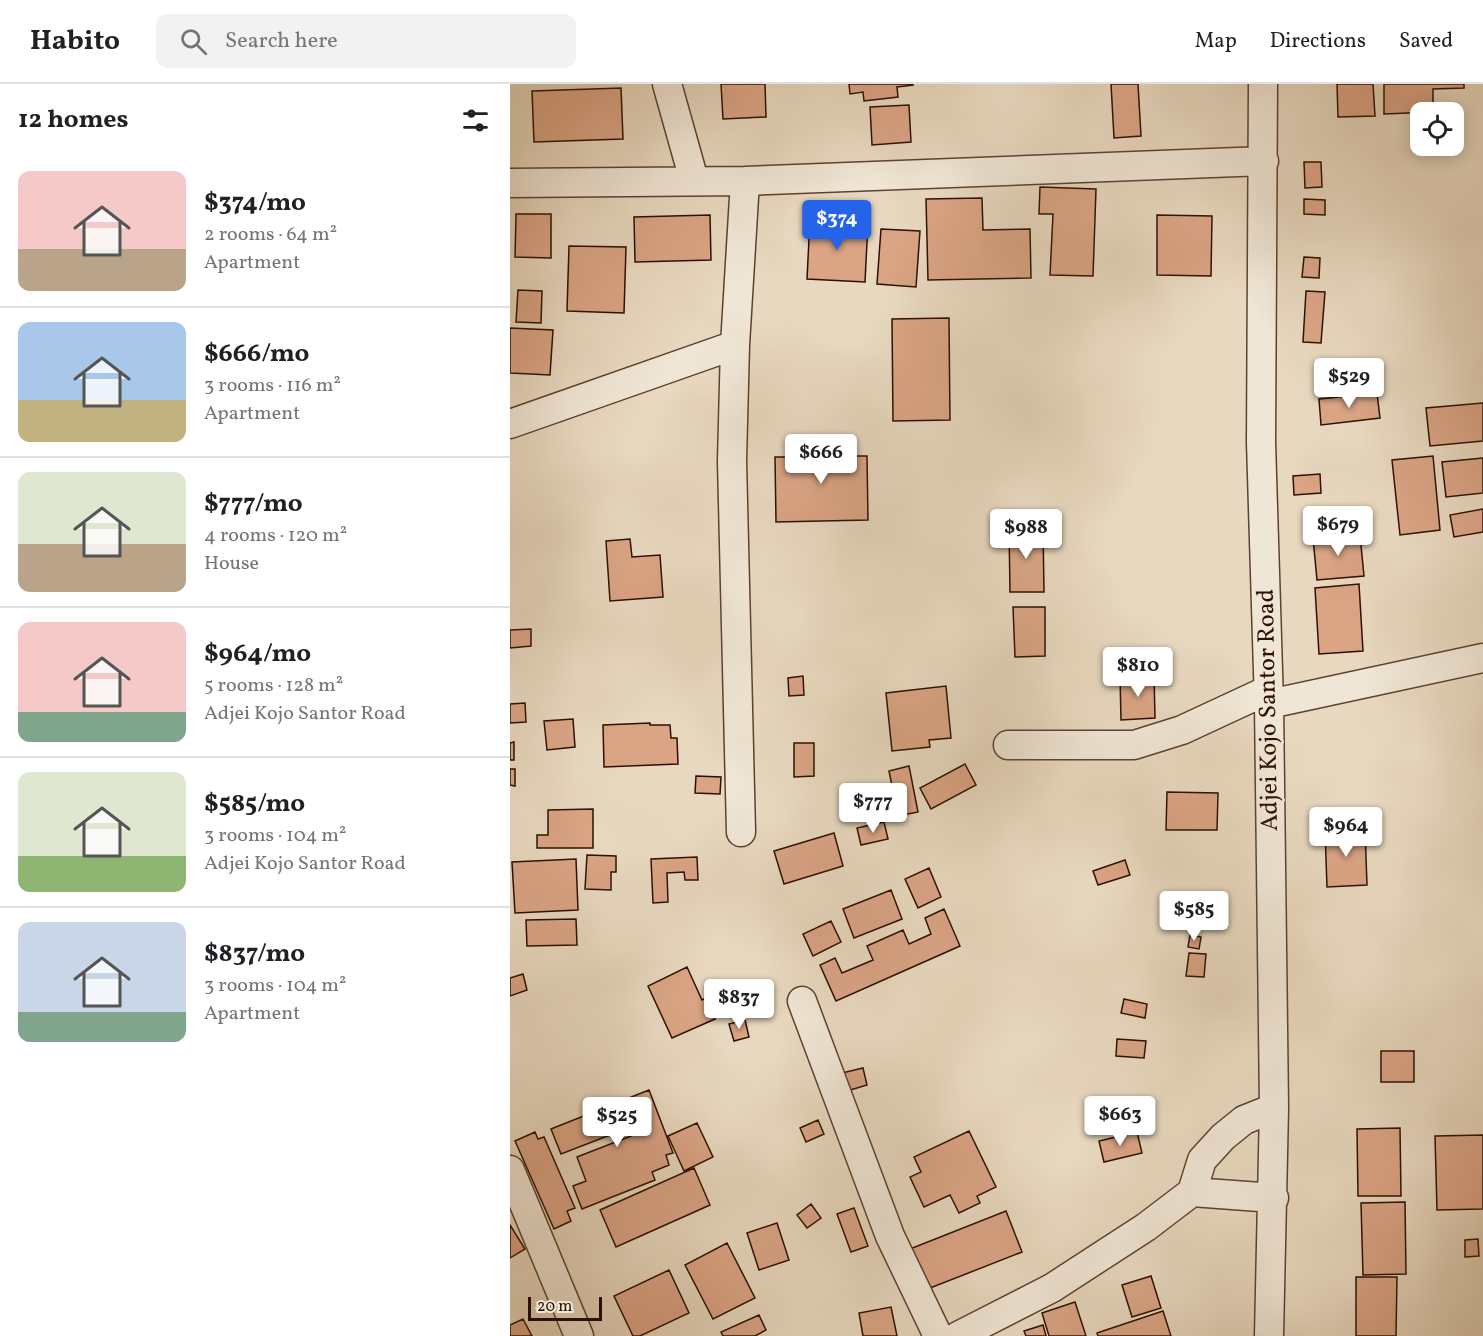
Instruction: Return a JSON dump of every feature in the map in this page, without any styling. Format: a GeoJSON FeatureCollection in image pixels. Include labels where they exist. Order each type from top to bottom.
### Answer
{"type":"FeatureCollection","features":[{"type":"Feature","properties":{"kind":"street"},"geometry":{"type":"LineString","coordinates":[[667,84],[694,180]]}},
{"type":"Feature","properties":{"kind":"street","name":"Adjei Kojo Santor Road"},"geometry":{"type":"LineString","coordinates":[[1263,84],[1261,442],[1274,1108],[1274,1198],[1269,1336]]}},
{"type":"Feature","properties":{"kind":"street"},"geometry":{"type":"LineString","coordinates":[[510,183],[745,181],[1264,161]]}},
{"type":"Feature","properties":{"kind":"street"},"geometry":{"type":"LineString","coordinates":[[741,832],[732,461],[735,345],[745,181]]}},
{"type":"Feature","properties":{"kind":"street"},"geometry":{"type":"LineString","coordinates":[[510,424],[735,345]]}},
{"type":"Feature","properties":{"kind":"street"},"geometry":{"type":"LineString","coordinates":[[1008,745],[1134,745],[1182,730],[1267,698],[1483,658]]}},
{"type":"Feature","properties":{"kind":"street"},"geometry":{"type":"LineString","coordinates":[[802,1001],[890,1236],[938,1336]]}},
{"type":"Feature","properties":{"kind":"street"},"geometry":{"type":"LineString","coordinates":[[958,1336],[1023,1304],[1098,1260],[1192,1192],[1202,1160],[1223,1137],[1244,1120],[1274,1108]]}},
{"type":"Feature","properties":{"kind":"street"},"geometry":{"type":"LineString","coordinates":[[510,1170],[579,1336]]}},
{"type":"Feature","properties":{"kind":"street"},"geometry":{"type":"LineString","coordinates":[[1192,1192],[1274,1198]]}},
{"type":"Feature","properties":{"kind":"building"},"geometry":{"type":"Polygon","coordinates":[[[721,84],[765,84],[766,117],[723,119],[721,84]]]}},
{"type":"Feature","properties":{"kind":"building"},"geometry":{"type":"Polygon","coordinates":[[[849,84],[913,85],[897,87],[898,97],[864,101],[863,92],[850,94],[849,84]]]}},
{"type":"Feature","properties":{"kind":"building"},"geometry":{"type":"Polygon","coordinates":[[[1111,84],[1138,84],[1141,136],[1114,138],[1111,84]]]}},
{"type":"Feature","properties":{"kind":"building"},"geometry":{"type":"Polygon","coordinates":[[[1337,84],[1373,84],[1375,116],[1338,117],[1337,84]]]}},
{"type":"Feature","properties":{"kind":"building"},"geometry":{"type":"Polygon","coordinates":[[[1384,84],[1464,84],[1464,88],[1433,89],[1433,102],[1410,102],[1410,113],[1384,114],[1384,84]]]}},
{"type":"Feature","properties":{"kind":"building"},"geometry":{"type":"Polygon","coordinates":[[[621,88],[623,139],[534,142],[532,91],[621,88]]]}},
{"type":"Feature","properties":{"kind":"building"},"geometry":{"type":"Polygon","coordinates":[[[909,105],[911,142],[872,145],[870,107],[909,105]]]}},
{"type":"Feature","properties":{"kind":"building"},"geometry":{"type":"Polygon","coordinates":[[[1304,162],[1321,162],[1322,187],[1305,188],[1304,162]]]}},
{"type":"Feature","properties":{"kind":"building"},"geometry":{"type":"Polygon","coordinates":[[[1040,187],[1096,189],[1093,276],[1050,275],[1053,214],[1039,214],[1040,187]]]}},
{"type":"Feature","properties":{"kind":"building"},"geometry":{"type":"Polygon","coordinates":[[[982,198],[983,230],[1030,229],[1031,278],[928,280],[926,199],[982,198]]]}},
{"type":"Feature","properties":{"kind":"building"},"geometry":{"type":"Polygon","coordinates":[[[1304,199],[1325,200],[1325,215],[1304,214],[1304,199]]]}},
{"type":"Feature","properties":{"kind":"building"},"geometry":{"type":"Polygon","coordinates":[[[516,214],[551,214],[551,258],[515,257],[516,214]]]}},
{"type":"Feature","properties":{"kind":"building"},"geometry":{"type":"Polygon","coordinates":[[[710,215],[711,260],[635,262],[634,217],[710,215]]]}},
{"type":"Feature","properties":{"kind":"building"},"geometry":{"type":"Polygon","coordinates":[[[1157,215],[1212,216],[1211,276],[1157,275],[1157,215]]]}},
{"type":"Feature","properties":{"kind":"building"},"geometry":{"type":"Polygon","coordinates":[[[810,219],[868,222],[865,282],[807,279],[810,219]]]}},
{"type":"Feature","properties":{"kind":"building"},"geometry":{"type":"Polygon","coordinates":[[[881,229],[920,231],[916,287],[877,284],[881,229]]]}},
{"type":"Feature","properties":{"kind":"building"},"geometry":{"type":"Polygon","coordinates":[[[569,246],[626,247],[624,313],[567,311],[569,246]]]}},
{"type":"Feature","properties":{"kind":"building"},"geometry":{"type":"Polygon","coordinates":[[[1304,257],[1320,258],[1319,278],[1302,277],[1304,257]]]}},
{"type":"Feature","properties":{"kind":"building"},"geometry":{"type":"Polygon","coordinates":[[[518,290],[542,291],[541,323],[516,322],[518,290]]]}},
{"type":"Feature","properties":{"kind":"building"},"geometry":{"type":"Polygon","coordinates":[[[1306,291],[1325,292],[1321,343],[1303,342],[1306,291]]]}},
{"type":"Feature","properties":{"kind":"building"},"geometry":{"type":"Polygon","coordinates":[[[949,318],[950,420],[893,421],[892,319],[949,318]]]}},
{"type":"Feature","properties":{"kind":"building"},"geometry":{"type":"Polygon","coordinates":[[[510,328],[553,330],[550,375],[510,373],[510,328]]]}},
{"type":"Feature","properties":{"kind":"building"},"geometry":{"type":"Polygon","coordinates":[[[1377,393],[1380,418],[1321,425],[1319,399],[1377,393]]]}},
{"type":"Feature","properties":{"kind":"building"},"geometry":{"type":"Polygon","coordinates":[[[1483,403],[1483,441],[1430,446],[1426,408],[1483,403]]]}},
{"type":"Feature","properties":{"kind":"building"},"geometry":{"type":"Polygon","coordinates":[[[827,435],[828,456],[867,456],[868,520],[776,522],[775,457],[803,457],[802,436],[827,435]]]}},
{"type":"Feature","properties":{"kind":"building"},"geometry":{"type":"Polygon","coordinates":[[[1433,456],[1440,530],[1400,535],[1392,460],[1433,456]]]}},
{"type":"Feature","properties":{"kind":"building"},"geometry":{"type":"Polygon","coordinates":[[[1483,458],[1483,493],[1446,497],[1442,462],[1483,458]]]}},
{"type":"Feature","properties":{"kind":"building"},"geometry":{"type":"Polygon","coordinates":[[[1320,474],[1321,493],[1294,495],[1293,476],[1320,474]]]}},
{"type":"Feature","properties":{"kind":"building"},"geometry":{"type":"Polygon","coordinates":[[[1483,509],[1483,532],[1454,537],[1450,515],[1483,509]]]}},
{"type":"Feature","properties":{"kind":"building"},"geometry":{"type":"Polygon","coordinates":[[[1009,528],[1043,528],[1044,592],[1010,592],[1009,528]]]}},
{"type":"Feature","properties":{"kind":"building"},"geometry":{"type":"Polygon","coordinates":[[[1360,535],[1364,576],[1317,580],[1313,538],[1360,535]]]}},
{"type":"Feature","properties":{"kind":"building"},"geometry":{"type":"Polygon","coordinates":[[[630,539],[632,557],[660,555],[663,597],[610,601],[606,541],[630,539]]]}},
{"type":"Feature","properties":{"kind":"building"},"geometry":{"type":"Polygon","coordinates":[[[1359,584],[1363,651],[1319,654],[1315,588],[1359,584]]]}},
{"type":"Feature","properties":{"kind":"building"},"geometry":{"type":"Polygon","coordinates":[[[1013,607],[1045,607],[1045,656],[1015,657],[1013,607]]]}},
{"type":"Feature","properties":{"kind":"building"},"geometry":{"type":"Polygon","coordinates":[[[531,629],[531,646],[510,648],[510,630],[531,629]]]}},
{"type":"Feature","properties":{"kind":"building"},"geometry":{"type":"Polygon","coordinates":[[[1154,675],[1155,718],[1121,720],[1120,677],[1154,675]]]}},
{"type":"Feature","properties":{"kind":"building"},"geometry":{"type":"Polygon","coordinates":[[[803,676],[804,695],[789,696],[788,678],[803,676]]]}},
{"type":"Feature","properties":{"kind":"building"},"geometry":{"type":"Polygon","coordinates":[[[946,686],[951,738],[929,740],[930,747],[892,751],[886,693],[946,686]]]}},
{"type":"Feature","properties":{"kind":"building"},"geometry":{"type":"Polygon","coordinates":[[[525,703],[526,722],[510,723],[510,704],[525,703]]]}},
{"type":"Feature","properties":{"kind":"building"},"geometry":{"type":"Polygon","coordinates":[[[573,719],[575,747],[547,750],[544,721],[573,719]]]}},
{"type":"Feature","properties":{"kind":"building"},"geometry":{"type":"Polygon","coordinates":[[[650,723],[650,725],[670,725],[671,738],[677,738],[678,764],[604,767],[603,725],[650,723]]]}},
{"type":"Feature","properties":{"kind":"building"},"geometry":{"type":"Polygon","coordinates":[[[514,742],[514,760],[510,760],[510,743],[514,742]]]}},
{"type":"Feature","properties":{"kind":"building"},"geometry":{"type":"Polygon","coordinates":[[[794,743],[814,743],[814,776],[794,777],[794,743]]]}},
{"type":"Feature","properties":{"kind":"building"},"geometry":{"type":"Polygon","coordinates":[[[965,764],[976,785],[931,809],[920,788],[965,764]]]}},
{"type":"Feature","properties":{"kind":"building"},"geometry":{"type":"Polygon","coordinates":[[[909,766],[918,812],[898,816],[889,771],[909,766]]]}},
{"type":"Feature","properties":{"kind":"building"},"geometry":{"type":"Polygon","coordinates":[[[510,769],[515,769],[515,786],[510,785],[510,769]]]}},
{"type":"Feature","properties":{"kind":"building"},"geometry":{"type":"Polygon","coordinates":[[[696,776],[721,777],[720,794],[695,793],[696,776]]]}},
{"type":"Feature","properties":{"kind":"building"},"geometry":{"type":"Polygon","coordinates":[[[1167,792],[1218,793],[1217,830],[1166,830],[1167,792]]]}},
{"type":"Feature","properties":{"kind":"building"},"geometry":{"type":"Polygon","coordinates":[[[593,809],[593,848],[537,848],[537,835],[548,835],[548,810],[593,809]]]}},
{"type":"Feature","properties":{"kind":"building"},"geometry":{"type":"Polygon","coordinates":[[[884,822],[888,839],[861,845],[857,828],[884,822]]]}},
{"type":"Feature","properties":{"kind":"building"},"geometry":{"type":"Polygon","coordinates":[[[1365,829],[1367,885],[1327,887],[1325,830],[1365,829]]]}},
{"type":"Feature","properties":{"kind":"building"},"geometry":{"type":"Polygon","coordinates":[[[834,833],[843,866],[784,884],[774,851],[834,833]]]}},
{"type":"Feature","properties":{"kind":"building"},"geometry":{"type":"Polygon","coordinates":[[[587,855],[616,856],[616,872],[611,872],[611,890],[585,889],[587,855]]]}},
{"type":"Feature","properties":{"kind":"building"},"geometry":{"type":"Polygon","coordinates":[[[697,857],[698,880],[685,880],[684,872],[667,873],[668,902],[653,903],[651,859],[697,857]]]}},
{"type":"Feature","properties":{"kind":"building"},"geometry":{"type":"Polygon","coordinates":[[[576,859],[578,910],[515,913],[512,862],[576,859]]]}},
{"type":"Feature","properties":{"kind":"building"},"geometry":{"type":"Polygon","coordinates":[[[1125,860],[1130,875],[1098,885],[1093,871],[1125,860]]]}},
{"type":"Feature","properties":{"kind":"building"},"geometry":{"type":"Polygon","coordinates":[[[929,868],[941,897],[918,908],[905,879],[929,868]]]}},
{"type":"Feature","properties":{"kind":"building"},"geometry":{"type":"Polygon","coordinates":[[[891,890],[902,919],[854,938],[843,909],[891,890]]]}},
{"type":"Feature","properties":{"kind":"building"},"geometry":{"type":"Polygon","coordinates":[[[944,909],[960,946],[836,1001],[820,965],[835,958],[842,973],[873,960],[867,946],[903,930],[909,944],[931,934],[925,918],[944,909]]]}},
{"type":"Feature","properties":{"kind":"building"},"geometry":{"type":"Polygon","coordinates":[[[576,919],[577,945],[527,946],[526,920],[576,919]]]}},
{"type":"Feature","properties":{"kind":"building"},"geometry":{"type":"Polygon","coordinates":[[[831,921],[841,942],[813,956],[803,934],[831,921]]]}},
{"type":"Feature","properties":{"kind":"building"},"geometry":{"type":"Polygon","coordinates":[[[1190,935],[1201,937],[1199,949],[1188,947],[1190,935]]]}},
{"type":"Feature","properties":{"kind":"building"},"geometry":{"type":"Polygon","coordinates":[[[1189,953],[1206,954],[1204,977],[1186,976],[1189,953]]]}},
{"type":"Feature","properties":{"kind":"building"},"geometry":{"type":"Polygon","coordinates":[[[687,967],[702,1000],[706,998],[715,1019],[672,1038],[648,986],[687,967]]]}},
{"type":"Feature","properties":{"kind":"building"},"geometry":{"type":"Polygon","coordinates":[[[523,974],[527,990],[510,996],[510,978],[523,974]]]}},
{"type":"Feature","properties":{"kind":"building"},"geometry":{"type":"Polygon","coordinates":[[[1124,999],[1147,1004],[1145,1018],[1121,1013],[1124,999]]]}},
{"type":"Feature","properties":{"kind":"building"},"geometry":{"type":"Polygon","coordinates":[[[745,1020],[749,1037],[734,1041],[729,1024],[745,1020]]]}},
{"type":"Feature","properties":{"kind":"building"},"geometry":{"type":"Polygon","coordinates":[[[1117,1039],[1146,1041],[1144,1058],[1116,1056],[1117,1039]]]}},
{"type":"Feature","properties":{"kind":"building"},"geometry":{"type":"Polygon","coordinates":[[[1381,1051],[1414,1051],[1414,1082],[1381,1082],[1381,1051]]]}},
{"type":"Feature","properties":{"kind":"building"},"geometry":{"type":"Polygon","coordinates":[[[863,1068],[867,1085],[847,1091],[842,1073],[863,1068]]]}},
{"type":"Feature","properties":{"kind":"building"},"geometry":{"type":"Polygon","coordinates":[[[649,1090],[673,1153],[666,1155],[669,1165],[652,1172],[655,1180],[582,1209],[573,1186],[586,1181],[577,1157],[631,1136],[628,1128],[561,1154],[551,1129],[649,1090]]]}},
{"type":"Feature","properties":{"kind":"building"},"geometry":{"type":"Polygon","coordinates":[[[818,1120],[824,1134],[806,1142],[800,1128],[818,1120]]]}},
{"type":"Feature","properties":{"kind":"building"},"geometry":{"type":"Polygon","coordinates":[[[697,1123],[713,1157],[684,1171],[668,1136],[697,1123]]]}},
{"type":"Feature","properties":{"kind":"building"},"geometry":{"type":"Polygon","coordinates":[[[1400,1128],[1401,1196],[1358,1196],[1357,1129],[1400,1128]]]}},
{"type":"Feature","properties":{"kind":"building"},"geometry":{"type":"Polygon","coordinates":[[[969,1131],[996,1187],[977,1196],[980,1203],[959,1213],[950,1195],[924,1207],[910,1177],[921,1172],[914,1157],[969,1131]]]}},
{"type":"Feature","properties":{"kind":"building"},"geometry":{"type":"Polygon","coordinates":[[[535,1132],[538,1139],[544,1137],[575,1208],[567,1211],[571,1221],[554,1229],[515,1141],[535,1132]]]}},
{"type":"Feature","properties":{"kind":"building"},"geometry":{"type":"Polygon","coordinates":[[[1137,1132],[1142,1153],[1104,1162],[1099,1141],[1137,1132]]]}},
{"type":"Feature","properties":{"kind":"building"},"geometry":{"type":"Polygon","coordinates":[[[1483,1135],[1483,1209],[1437,1210],[1435,1136],[1483,1135]]]}},
{"type":"Feature","properties":{"kind":"building"},"geometry":{"type":"Polygon","coordinates":[[[694,1168],[710,1205],[616,1247],[600,1210],[694,1168]]]}},
{"type":"Feature","properties":{"kind":"building"},"geometry":{"type":"Polygon","coordinates":[[[1405,1202],[1406,1274],[1363,1275],[1361,1203],[1405,1202]]]}},
{"type":"Feature","properties":{"kind":"building"},"geometry":{"type":"Polygon","coordinates":[[[811,1204],[821,1218],[807,1228],[797,1215],[811,1204]]]}},
{"type":"Feature","properties":{"kind":"building"},"geometry":{"type":"Polygon","coordinates":[[[854,1208],[868,1246],[851,1252],[837,1214],[854,1208]]]}},
{"type":"Feature","properties":{"kind":"building"},"geometry":{"type":"Polygon","coordinates":[[[1006,1211],[1022,1252],[925,1290],[910,1249],[1006,1211]]]}},
{"type":"Feature","properties":{"kind":"building"},"geometry":{"type":"Polygon","coordinates":[[[777,1223],[789,1260],[759,1270],[747,1233],[777,1223]]]}},
{"type":"Feature","properties":{"kind":"building"},"geometry":{"type":"Polygon","coordinates":[[[510,1225],[525,1249],[510,1258],[510,1225]]]}},
{"type":"Feature","properties":{"kind":"building"},"geometry":{"type":"Polygon","coordinates":[[[1478,1239],[1479,1256],[1465,1257],[1465,1240],[1478,1239]]]}},
{"type":"Feature","properties":{"kind":"building"},"geometry":{"type":"Polygon","coordinates":[[[727,1243],[755,1298],[713,1319],[685,1265],[727,1243]]]}},
{"type":"Feature","properties":{"kind":"building"},"geometry":{"type":"Polygon","coordinates":[[[669,1270],[689,1313],[640,1336],[633,1336],[614,1296],[669,1270]]]}},
{"type":"Feature","properties":{"kind":"building"},"geometry":{"type":"Polygon","coordinates":[[[1151,1276],[1161,1308],[1132,1317],[1122,1285],[1151,1276]]]}},
{"type":"Feature","properties":{"kind":"building"},"geometry":{"type":"Polygon","coordinates":[[[1356,1277],[1397,1277],[1396,1336],[1356,1336],[1356,1277]]]}},
{"type":"Feature","properties":{"kind":"building"},"geometry":{"type":"Polygon","coordinates":[[[1075,1302],[1086,1336],[1049,1336],[1042,1313],[1075,1302]]]}},
{"type":"Feature","properties":{"kind":"building"},"geometry":{"type":"Polygon","coordinates":[[[891,1307],[897,1336],[863,1336],[859,1313],[891,1307]]]}},
{"type":"Feature","properties":{"kind":"building"},"geometry":{"type":"Polygon","coordinates":[[[1163,1311],[1171,1336],[1098,1336],[1097,1333],[1163,1311]]]}},
{"type":"Feature","properties":{"kind":"building"},"geometry":{"type":"Polygon","coordinates":[[[759,1315],[766,1330],[755,1336],[723,1336],[721,1332],[759,1315]]]}},
{"type":"Feature","properties":{"kind":"building"},"geometry":{"type":"Polygon","coordinates":[[[523,1319],[532,1336],[510,1336],[510,1325],[523,1319]]]}},
{"type":"Feature","properties":{"kind":"building"},"geometry":{"type":"Polygon","coordinates":[[[1043,1325],[1046,1336],[1026,1336],[1024,1331],[1043,1325]]]}}]}
